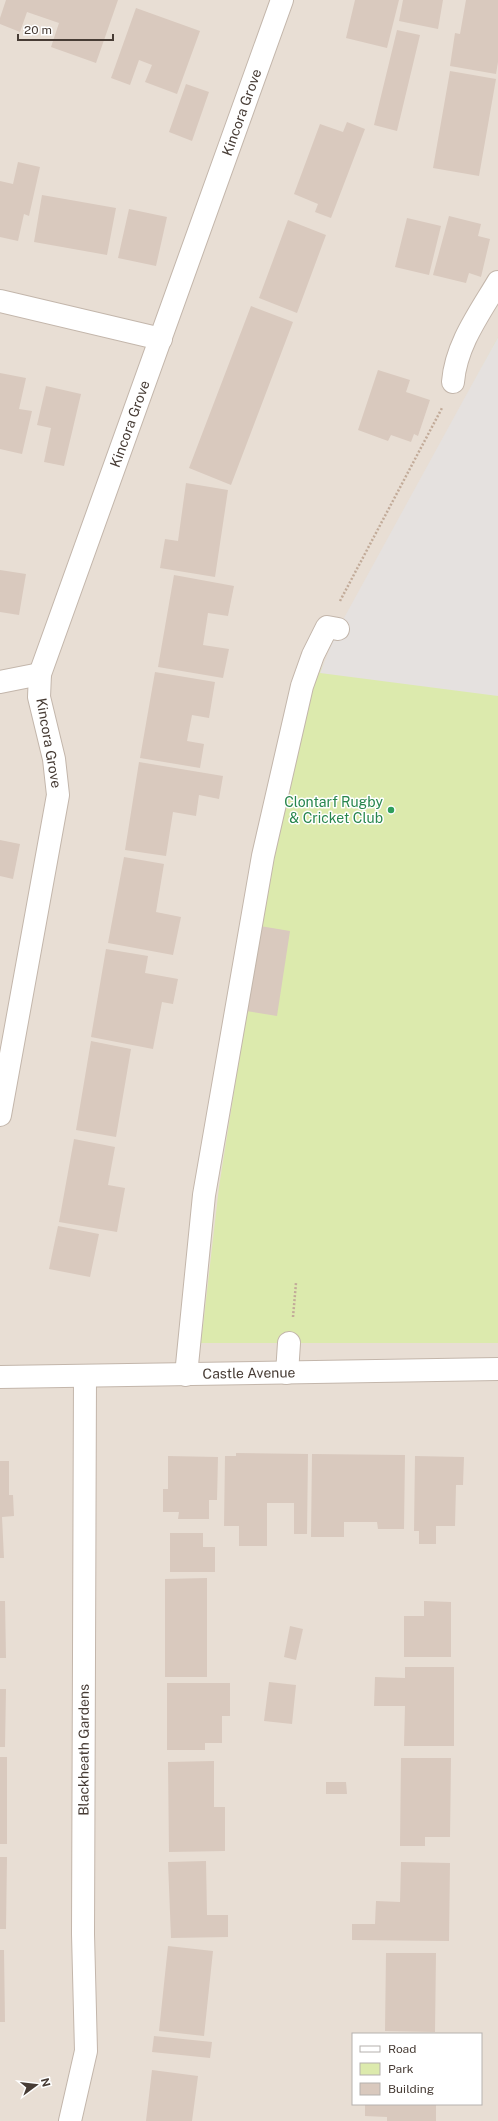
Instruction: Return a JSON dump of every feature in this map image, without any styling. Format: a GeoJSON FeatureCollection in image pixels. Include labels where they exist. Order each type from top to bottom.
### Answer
{"type":"FeatureCollection","features":[{"type":"Feature","properties":{"kind":"street","name":"Kincora Grove"},"geometry":{"type":"LineString","coordinates":[[0,1115],[58,795],[54,759],[39,697],[40,674],[282,0]]}},
{"type":"Feature","properties":{"kind":"street"},"geometry":{"type":"LineString","coordinates":[[453,382],[454,365],[459,349],[498,282]]}},
{"type":"Feature","properties":{"kind":"street"},"geometry":{"type":"LineString","coordinates":[[0,301],[161,339]]}},
{"type":"Feature","properties":{"kind":"street"},"geometry":{"type":"LineString","coordinates":[[186,1376],[204,1195],[263,856],[302,686],[313,654],[332,628]]}},
{"type":"Feature","properties":{"kind":"street"},"geometry":{"type":"LineString","coordinates":[[0,682],[40,674]]}},
{"type":"Feature","properties":{"kind":"street"},"geometry":{"type":"LineString","coordinates":[[287,1373],[290,1343]]}},
{"type":"Feature","properties":{"kind":"street","name":"Castle Avenue"},"geometry":{"type":"LineString","coordinates":[[0,1377],[186,1376],[498,1369]]}},
{"type":"Feature","properties":{"kind":"street","name":"Blackheath Gardens"},"geometry":{"type":"LineString","coordinates":[[70,2121],[86,2052],[83,1934],[85,1376]]}},
{"type":"Feature","properties":{"kind":"path"},"geometry":{"type":"LineString","coordinates":[[332,628],[444,404],[453,382]]}},
{"type":"Feature","properties":{"kind":"path"},"geometry":{"type":"LineString","coordinates":[[290,1343],[296,1284]]}},
{"type":"Feature","properties":{"kind":"shaded area"},"geometry":{"type":"Polygon","coordinates":[[[0,0],[498,0],[498,2121],[0,2121],[0,0]]]}},
{"type":"Feature","properties":{"kind":"shaded area"},"geometry":{"type":"Polygon","coordinates":[[[498,337],[498,696],[320,673],[338,629],[498,337]]]}},
{"type":"Feature","properties":{"kind":"green space","name":"Clontarf Rugby & Cricket Club"},"geometry":{"type":"Polygon","coordinates":[[[498,337],[498,1343],[201,1343],[219,1187],[260,926],[308,694],[498,337]]]}},
{"type":"Feature","properties":{"kind":"building"},"geometry":{"type":"Polygon","coordinates":[[[6,0],[118,0],[96,63],[51,47],[59,23],[27,12],[20,32],[0,24],[0,18],[6,0]]]}},
{"type":"Feature","properties":{"kind":"building"},"geometry":{"type":"Polygon","coordinates":[[[355,0],[399,0],[387,48],[346,38],[355,0]]]}},
{"type":"Feature","properties":{"kind":"building"},"geometry":{"type":"Polygon","coordinates":[[[403,0],[443,0],[438,29],[399,21],[403,0]]]}},
{"type":"Feature","properties":{"kind":"building"},"geometry":{"type":"Polygon","coordinates":[[[466,0],[498,0],[498,62],[496,74],[450,66],[455,33],[460,34],[466,0]]]}},
{"type":"Feature","properties":{"kind":"building"},"geometry":{"type":"Polygon","coordinates":[[[136,8],[200,31],[177,94],[145,82],[152,65],[139,60],[130,85],[111,78],[136,8]]]}},
{"type":"Feature","properties":{"kind":"building"},"geometry":{"type":"Polygon","coordinates":[[[397,30],[420,35],[397,131],[374,125],[397,30]]]}},
{"type":"Feature","properties":{"kind":"building"},"geometry":{"type":"Polygon","coordinates":[[[450,71],[496,79],[479,176],[433,168],[450,71]]]}},
{"type":"Feature","properties":{"kind":"building"},"geometry":{"type":"Polygon","coordinates":[[[186,84],[209,92],[192,141],[169,132],[186,84]]]}},
{"type":"Feature","properties":{"kind":"building"},"geometry":{"type":"Polygon","coordinates":[[[347,122],[365,129],[331,218],[315,212],[318,204],[294,194],[320,124],[343,132],[347,122]]]}},
{"type":"Feature","properties":{"kind":"building"},"geometry":{"type":"Polygon","coordinates":[[[18,162],[40,167],[29,216],[24,214],[18,241],[0,237],[0,181],[13,184],[18,162]]]}},
{"type":"Feature","properties":{"kind":"building"},"geometry":{"type":"Polygon","coordinates":[[[42,195],[116,208],[107,255],[34,242],[42,195]]]}},
{"type":"Feature","properties":{"kind":"building"},"geometry":{"type":"Polygon","coordinates":[[[129,209],[167,217],[156,266],[118,258],[129,209]]]}},
{"type":"Feature","properties":{"kind":"building"},"geometry":{"type":"Polygon","coordinates":[[[449,216],[481,224],[478,236],[490,239],[481,277],[469,273],[466,283],[433,275],[449,216]]]}},
{"type":"Feature","properties":{"kind":"building"},"geometry":{"type":"Polygon","coordinates":[[[407,218],[441,226],[429,275],[395,267],[407,218]]]}},
{"type":"Feature","properties":{"kind":"building"},"geometry":{"type":"Polygon","coordinates":[[[288,220],[326,235],[297,313],[259,298],[288,220]]]}},
{"type":"Feature","properties":{"kind":"building"},"geometry":{"type":"Polygon","coordinates":[[[251,306],[293,322],[231,485],[189,468],[251,306]]]}},
{"type":"Feature","properties":{"kind":"building"},"geometry":{"type":"Polygon","coordinates":[[[378,370],[410,380],[406,392],[430,400],[418,436],[414,434],[411,442],[391,435],[388,441],[358,430],[378,370]]]}},
{"type":"Feature","properties":{"kind":"building"},"geometry":{"type":"Polygon","coordinates":[[[0,373],[26,378],[19,409],[32,411],[22,454],[0,449],[0,373]]]}},
{"type":"Feature","properties":{"kind":"building"},"geometry":{"type":"Polygon","coordinates":[[[46,386],[81,394],[64,466],[44,462],[51,428],[37,425],[46,386]]]}},
{"type":"Feature","properties":{"kind":"building"},"geometry":{"type":"Polygon","coordinates":[[[186,483],[228,490],[215,577],[160,568],[165,539],[178,541],[186,483]]]}},
{"type":"Feature","properties":{"kind":"building"},"geometry":{"type":"Polygon","coordinates":[[[0,570],[26,574],[19,615],[0,612],[0,570]]]}},
{"type":"Feature","properties":{"kind":"building"},"geometry":{"type":"Polygon","coordinates":[[[174,575],[234,586],[228,616],[208,613],[203,645],[229,649],[223,678],[158,667],[174,575]]]}},
{"type":"Feature","properties":{"kind":"building"},"geometry":{"type":"Polygon","coordinates":[[[155,672],[215,682],[209,718],[192,715],[187,741],[204,744],[200,768],[140,758],[155,672]]]}},
{"type":"Feature","properties":{"kind":"building"},"geometry":{"type":"Polygon","coordinates":[[[139,762],[223,776],[219,799],[199,795],[196,816],[173,812],[166,856],[125,850],[139,762]]]}},
{"type":"Feature","properties":{"kind":"building"},"geometry":{"type":"Polygon","coordinates":[[[0,840],[20,844],[13,879],[0,876],[0,840]]]}},
{"type":"Feature","properties":{"kind":"building"},"geometry":{"type":"Polygon","coordinates":[[[124,857],[164,864],[156,912],[181,917],[173,955],[108,943],[124,857]]]}},
{"type":"Feature","properties":{"kind":"building"},"geometry":{"type":"Polygon","coordinates":[[[260,926],[290,931],[277,1016],[246,1011],[260,926]]]}},
{"type":"Feature","properties":{"kind":"building"},"geometry":{"type":"Polygon","coordinates":[[[106,949],[148,956],[145,973],[178,979],[173,1004],[162,1002],[153,1049],[91,1037],[106,949]]]}},
{"type":"Feature","properties":{"kind":"building"},"geometry":{"type":"Polygon","coordinates":[[[91,1041],[131,1049],[116,1137],[76,1130],[91,1041]]]}},
{"type":"Feature","properties":{"kind":"building"},"geometry":{"type":"Polygon","coordinates":[[[74,1139],[115,1147],[108,1185],[125,1188],[117,1232],[59,1222],[74,1139]]]}},
{"type":"Feature","properties":{"kind":"building"},"geometry":{"type":"Polygon","coordinates":[[[58,1226],[99,1234],[90,1277],[49,1269],[58,1226]]]}},
{"type":"Feature","properties":{"kind":"building"},"geometry":{"type":"Polygon","coordinates":[[[236,1453],[308,1454],[307,1534],[294,1534],[294,1503],[267,1503],[267,1546],[239,1546],[239,1526],[224,1526],[225,1456],[236,1456],[236,1453]]]}},
{"type":"Feature","properties":{"kind":"building"},"geometry":{"type":"Polygon","coordinates":[[[312,1454],[405,1455],[404,1529],[378,1529],[377,1522],[344,1522],[344,1537],[311,1537],[312,1454]]]}},
{"type":"Feature","properties":{"kind":"building"},"geometry":{"type":"Polygon","coordinates":[[[168,1456],[218,1457],[217,1500],[209,1500],[209,1519],[178,1519],[179,1512],[163,1512],[163,1489],[168,1489],[168,1456]]]}},
{"type":"Feature","properties":{"kind":"building"},"geometry":{"type":"Polygon","coordinates":[[[415,1456],[464,1457],[463,1485],[456,1485],[455,1526],[436,1526],[436,1544],[419,1544],[419,1531],[414,1531],[415,1456]]]}},
{"type":"Feature","properties":{"kind":"building"},"geometry":{"type":"Polygon","coordinates":[[[0,1461],[9,1461],[9,1495],[13,1495],[14,1516],[2,1517],[4,1558],[0,1558],[0,1461]]]}},
{"type":"Feature","properties":{"kind":"building"},"geometry":{"type":"Polygon","coordinates":[[[170,1533],[203,1533],[203,1547],[215,1547],[215,1572],[170,1572],[170,1533]]]}},
{"type":"Feature","properties":{"kind":"building"},"geometry":{"type":"Polygon","coordinates":[[[207,1578],[207,1677],[165,1677],[165,1579],[207,1578]]]}},
{"type":"Feature","properties":{"kind":"building"},"geometry":{"type":"Polygon","coordinates":[[[0,1601],[5,1601],[6,1658],[0,1658],[0,1601]]]}},
{"type":"Feature","properties":{"kind":"building"},"geometry":{"type":"Polygon","coordinates":[[[424,1601],[451,1602],[451,1657],[404,1657],[404,1616],[424,1616],[424,1601]]]}},
{"type":"Feature","properties":{"kind":"building"},"geometry":{"type":"Polygon","coordinates":[[[290,1626],[303,1629],[296,1660],[284,1657],[290,1626]]]}},
{"type":"Feature","properties":{"kind":"building"},"geometry":{"type":"Polygon","coordinates":[[[405,1667],[454,1667],[454,1746],[404,1746],[405,1706],[374,1706],[375,1677],[405,1678],[405,1667]]]}},
{"type":"Feature","properties":{"kind":"building"},"geometry":{"type":"Polygon","coordinates":[[[269,1682],[296,1685],[292,1724],[264,1721],[269,1682]]]}},
{"type":"Feature","properties":{"kind":"building"},"geometry":{"type":"Polygon","coordinates":[[[167,1683],[230,1683],[230,1716],[222,1716],[222,1743],[205,1743],[205,1750],[167,1750],[167,1683]]]}},
{"type":"Feature","properties":{"kind":"building"},"geometry":{"type":"Polygon","coordinates":[[[0,1689],[6,1689],[5,1747],[0,1747],[0,1689]]]}},
{"type":"Feature","properties":{"kind":"building"},"geometry":{"type":"Polygon","coordinates":[[[0,1757],[7,1757],[7,1844],[0,1844],[0,1757]]]}},
{"type":"Feature","properties":{"kind":"building"},"geometry":{"type":"Polygon","coordinates":[[[401,1758],[451,1758],[450,1837],[425,1837],[425,1846],[400,1846],[401,1758]]]}},
{"type":"Feature","properties":{"kind":"building"},"geometry":{"type":"Polygon","coordinates":[[[214,1761],[214,1807],[225,1807],[225,1851],[169,1852],[168,1762],[214,1761]]]}},
{"type":"Feature","properties":{"kind":"building"},"geometry":{"type":"Polygon","coordinates":[[[326,1782],[346,1782],[347,1794],[326,1794],[326,1782]]]}},
{"type":"Feature","properties":{"kind":"building"},"geometry":{"type":"Polygon","coordinates":[[[0,1857],[7,1857],[6,1929],[0,1929],[0,1857]]]}},
{"type":"Feature","properties":{"kind":"building"},"geometry":{"type":"Polygon","coordinates":[[[206,1861],[207,1915],[228,1915],[228,1937],[171,1938],[168,1862],[206,1861]]]}},
{"type":"Feature","properties":{"kind":"building"},"geometry":{"type":"Polygon","coordinates":[[[401,1862],[450,1863],[449,1941],[352,1940],[352,1924],[375,1924],[376,1901],[400,1902],[401,1862]]]}},
{"type":"Feature","properties":{"kind":"building"},"geometry":{"type":"Polygon","coordinates":[[[168,1946],[213,1951],[204,2036],[159,2031],[168,1946]]]}},
{"type":"Feature","properties":{"kind":"building"},"geometry":{"type":"Polygon","coordinates":[[[0,1950],[4,1950],[5,2022],[0,2022],[0,1950]]]}},
{"type":"Feature","properties":{"kind":"building"},"geometry":{"type":"Polygon","coordinates":[[[386,1953],[436,1953],[435,2032],[385,2031],[386,1953]]]}},
{"type":"Feature","properties":{"kind":"building"},"geometry":{"type":"Polygon","coordinates":[[[154,2036],[212,2042],[210,2058],[152,2052],[154,2036]]]}},
{"type":"Feature","properties":{"kind":"building"},"geometry":{"type":"Polygon","coordinates":[[[152,2070],[198,2076],[192,2121],[146,2121],[152,2070]]]}},
{"type":"Feature","properties":{"kind":"building"},"geometry":{"type":"Polygon","coordinates":[[[365,2105],[436,2105],[436,2121],[387,2121],[387,2117],[365,2116],[365,2105]]]}},
{"type":"Feature","properties":{"kind":"place","name":"Clontarf Rugby & Cricket Club"},"geometry":{"type":"Point","coordinates":[391,810]}}]}
